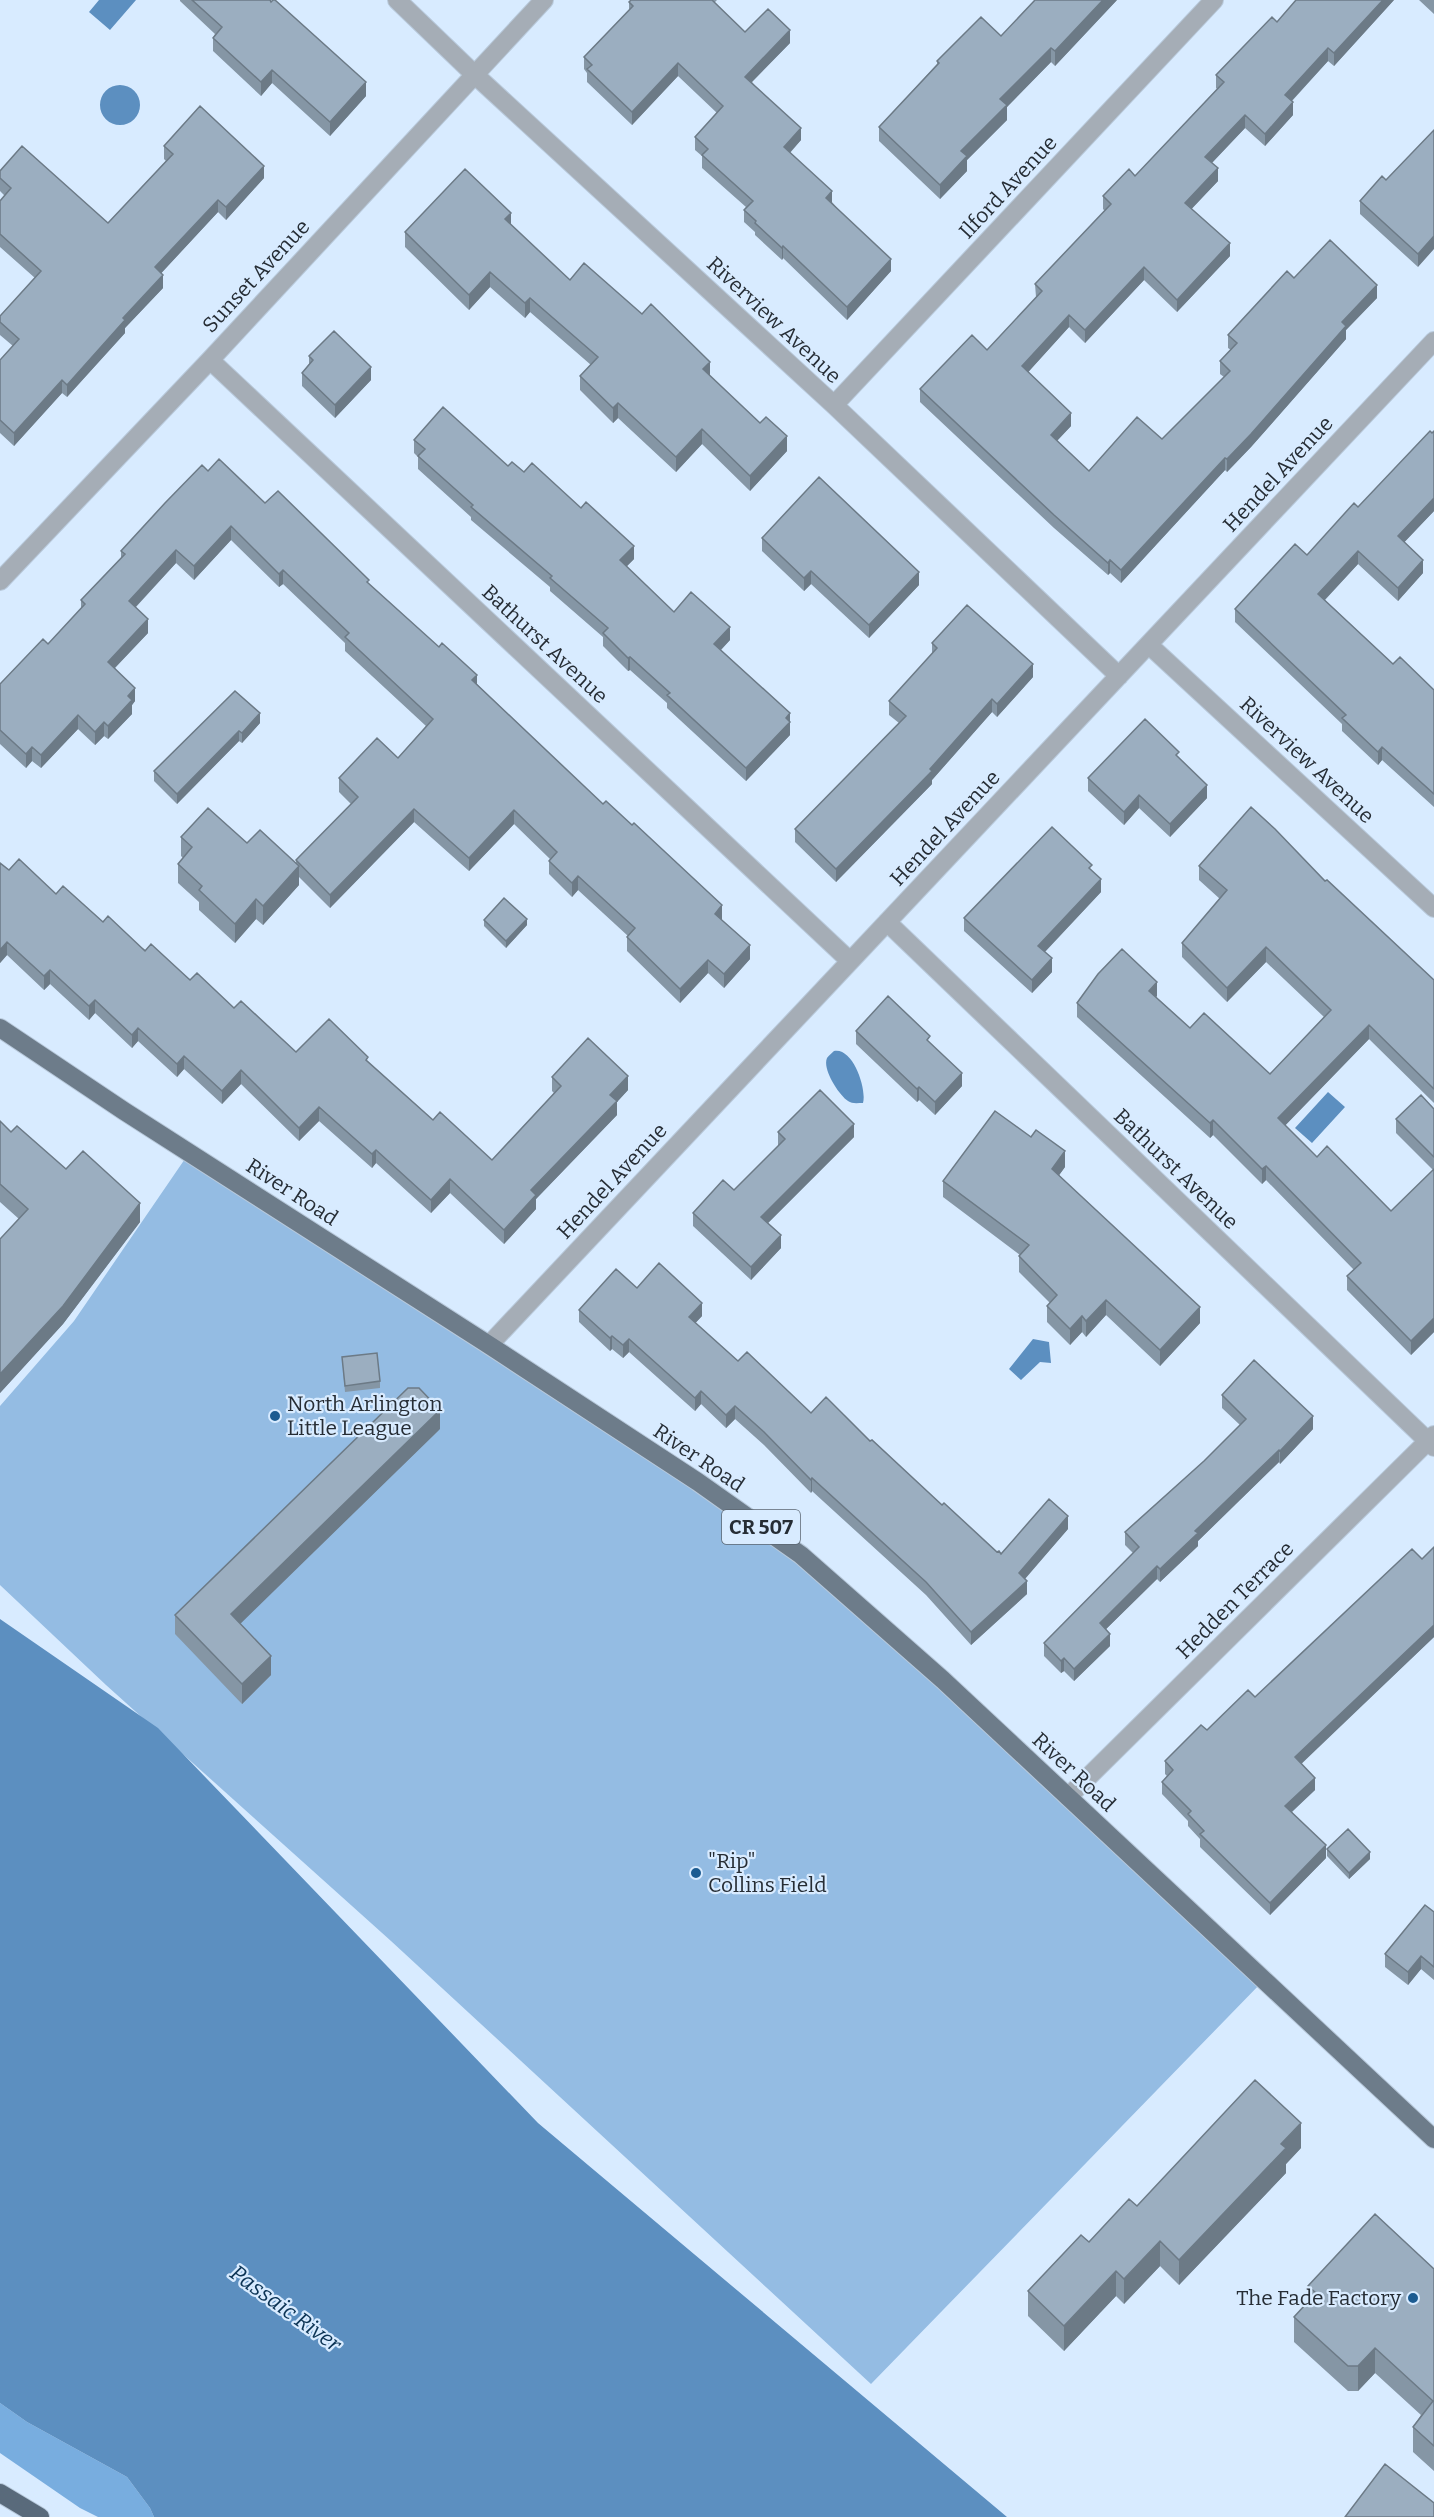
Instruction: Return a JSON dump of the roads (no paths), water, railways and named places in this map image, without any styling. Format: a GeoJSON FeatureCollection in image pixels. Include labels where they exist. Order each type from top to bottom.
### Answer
{"type":"FeatureCollection","features":[{"type":"Feature","properties":{"kind":"highway"},"geometry":{"type":"LineString","coordinates":[[0,2493],[40,2517]]}},
{"type":"Feature","properties":{"kind":"main road","name":"River Road"},"geometry":{"type":"LineString","coordinates":[[0,1028],[124,1111],[698,1482],[801,1555],[943,1680],[1434,2139]]}},
{"type":"Feature","properties":{"kind":"street","name":"Riverview Avenue"},"geometry":{"type":"LineString","coordinates":[[397,0],[474,74],[834,405],[1119,676]]}},
{"type":"Feature","properties":{"kind":"street","name":"Sunset Avenue"},"geometry":{"type":"LineString","coordinates":[[0,581],[210,360],[544,0]]}},
{"type":"Feature","properties":{"kind":"street","name":"Ilford Avenue"},"geometry":{"type":"LineString","coordinates":[[834,405],[1214,0]]}},
{"type":"Feature","properties":{"kind":"street","name":"Hendel Avenue"},"geometry":{"type":"LineString","coordinates":[[489,1345],[1434,341]]}},
{"type":"Feature","properties":{"kind":"street","name":"Bathurst Avenue"},"geometry":{"type":"LineString","coordinates":[[210,360],[850,961]]}},
{"type":"Feature","properties":{"kind":"street","name":"Riverview Avenue"},"geometry":{"type":"LineString","coordinates":[[1149,645],[1434,908]]}},
{"type":"Feature","properties":{"kind":"street","name":"Bathurst Avenue"},"geometry":{"type":"LineString","coordinates":[[887,922],[1432,1441]]}},
{"type":"Feature","properties":{"kind":"street","name":"Hedden Terrace"},"geometry":{"type":"LineString","coordinates":[[1068,1797],[1432,1441]]}},
{"type":"Feature","properties":{"kind":"water"},"geometry":{"type":"Polygon","coordinates":[[[99,0],[136,0],[110,30],[89,12],[99,0]]]}},
{"type":"Feature","properties":{"kind":"water"},"geometry":{"type":"Polygon","coordinates":[[[120,85],[128,86],[134,91],[139,97],[139,113],[134,119],[128,124],[120,125],[112,124],[106,119],[101,113],[100,105],[101,97],[106,91],[112,86],[120,85]]]}},
{"type":"Feature","properties":{"kind":"water"},"geometry":{"type":"Polygon","coordinates":[[[834,1051],[847,1055],[853,1062],[861,1079],[863,1103],[848,1101],[832,1081],[826,1063],[827,1058],[834,1051]]]}},
{"type":"Feature","properties":{"kind":"water"},"geometry":{"type":"Polygon","coordinates":[[[1328,1092],[1345,1107],[1312,1143],[1295,1128],[1328,1092]]]}},
{"type":"Feature","properties":{"kind":"water"},"geometry":{"type":"Polygon","coordinates":[[[1033,1339],[1049,1342],[1051,1363],[1040,1362],[1021,1380],[1009,1369],[1033,1339]]]}},
{"type":"Feature","properties":{"kind":"water","name":"Passaic River"},"geometry":{"type":"Polygon","coordinates":[[[0,1619],[158,1728],[538,2123],[1007,2517],[154,2517],[127,2477],[27,2422],[0,2403],[0,1619]]]}},
{"type":"Feature","properties":{"kind":"place","name":"North Arlington Little League"},"geometry":{"type":"Point","coordinates":[275,1416]}},
{"type":"Feature","properties":{"kind":"place","name":"\"Rip\" Collins Field"},"geometry":{"type":"Point","coordinates":[696,1873]}},
{"type":"Feature","properties":{"kind":"place","name":"The Fade Factory"},"geometry":{"type":"Point","coordinates":[1413,2298]}}]}
